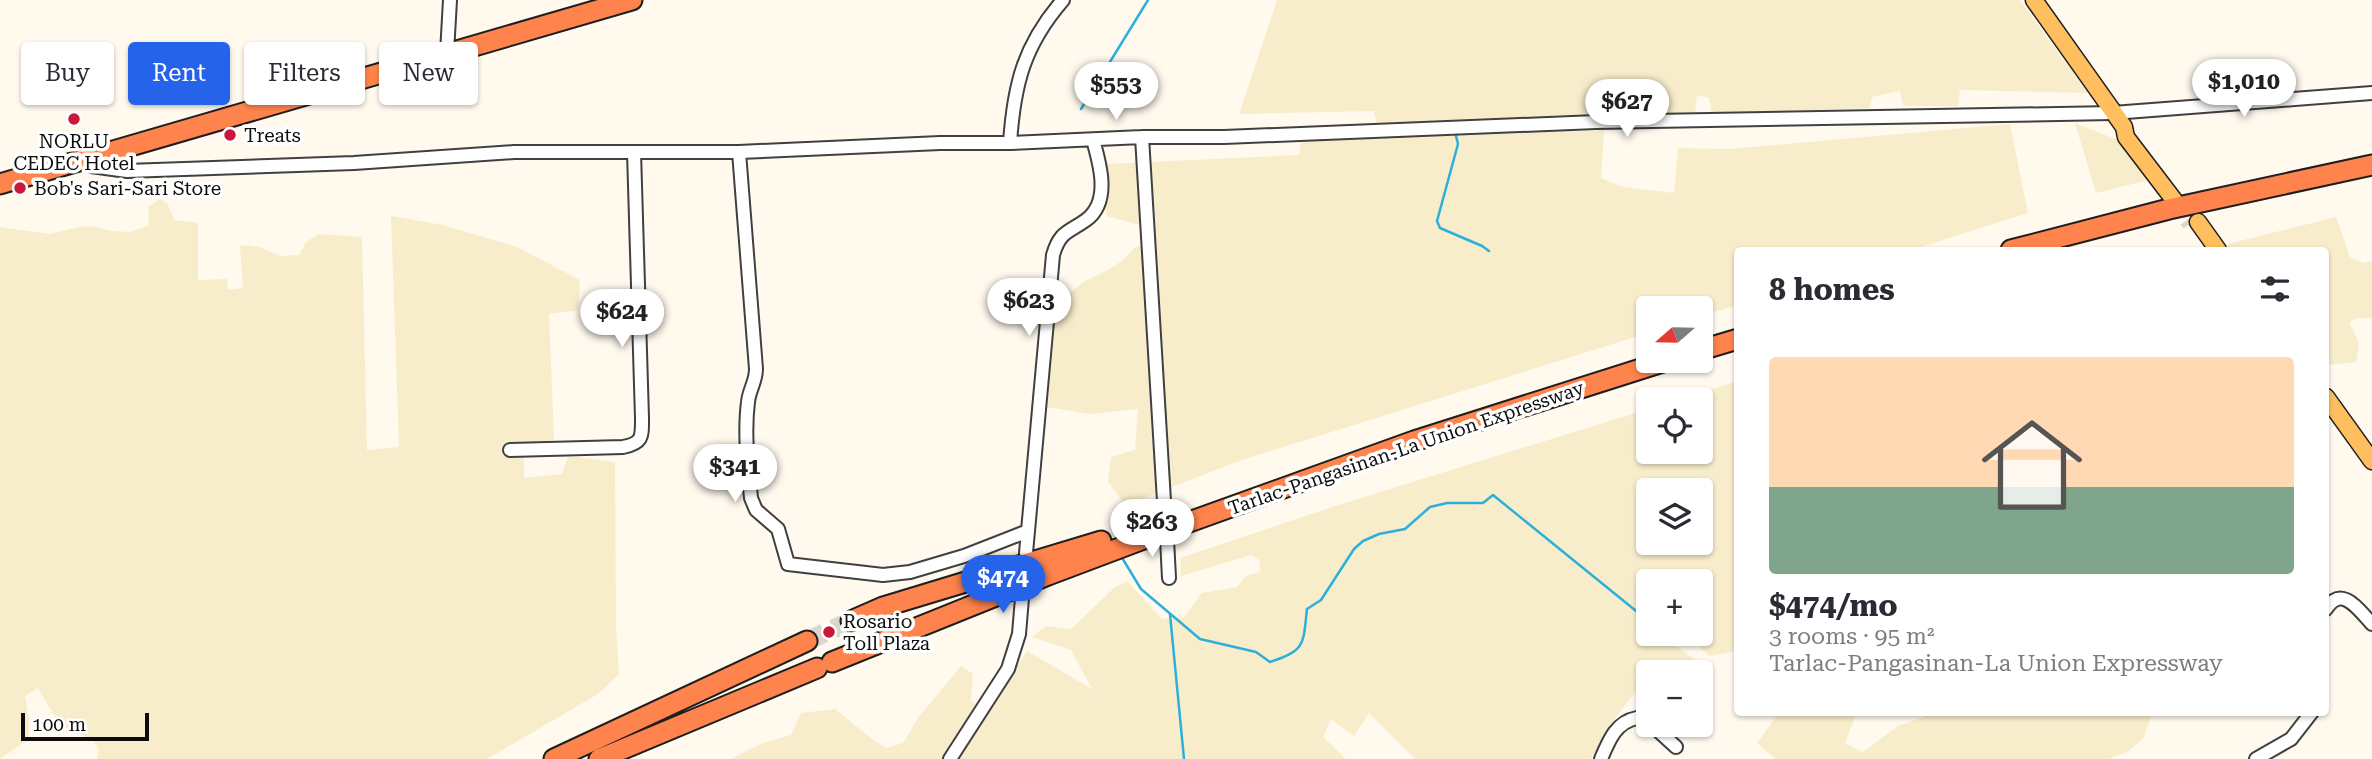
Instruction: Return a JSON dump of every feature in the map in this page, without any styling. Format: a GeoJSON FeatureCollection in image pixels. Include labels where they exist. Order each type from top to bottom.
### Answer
{"type":"FeatureCollection","features":[{"type":"Feature","properties":{"kind":"highway"},"geometry":{"type":"LineString","coordinates":[[478,44],[632,0]]}},
{"type":"Feature","properties":{"kind":"highway"},"geometry":{"type":"LineString","coordinates":[[0,184],[379,73]]}},
{"type":"Feature","properties":{"kind":"highway"},"geometry":{"type":"LineString","coordinates":[[2023,247],[2169,209],[2372,164]]}},
{"type":"Feature","properties":{"kind":"highway"},"geometry":{"type":"LineString","coordinates":[[2069,247],[2184,217],[2372,177]]}},
{"type":"Feature","properties":{"kind":"highway"},"geometry":{"type":"LineString","coordinates":[[1713,334],[1734,328]]}},
{"type":"Feature","properties":{"kind":"highway"},"geometry":{"type":"LineString","coordinates":[[1713,346],[1734,340]]}},
{"type":"Feature","properties":{"kind":"highway","name":"Tarlac-Pangasinan-La Union Expressway"},"geometry":{"type":"LineString","coordinates":[[851,621],[883,607],[1084,548],[1458,414],[1636,358]]}},
{"type":"Feature","properties":{"kind":"highway","name":"Tarlac-Pangasinan-La Union Expressway"},"geometry":{"type":"LineString","coordinates":[[600,759],[1048,575],[1178,526],[1414,441],[1636,370]]}},
{"type":"Feature","properties":{"kind":"highway"},"geometry":{"type":"LineString","coordinates":[[554,759],[807,641]]}},
{"type":"Feature","properties":{"kind":"main road"},"geometry":{"type":"LineString","coordinates":[[2034,0],[2124,127],[2126,137],[2178,199]]}},
{"type":"Feature","properties":{"kind":"main road"},"geometry":{"type":"LineString","coordinates":[[2208,247],[2194,223],[2215,247]]}},
{"type":"Feature","properties":{"kind":"main road"},"geometry":{"type":"LineString","coordinates":[[2329,401],[2372,461]]}},
{"type":"Feature","properties":{"kind":"main road"},"geometry":{"type":"LineString","coordinates":[[2329,413],[2372,471]]}},
{"type":"Feature","properties":{"kind":"street"},"geometry":{"type":"LineString","coordinates":[[448,42],[450,0]]}},
{"type":"Feature","properties":{"kind":"street"},"geometry":{"type":"LineString","coordinates":[[1010,143],[1012,112],[1027,54],[1044,23],[1063,0]]}},
{"type":"Feature","properties":{"kind":"street"},"geometry":{"type":"LineString","coordinates":[[81,159],[91,166],[127,171],[354,163],[514,152],[739,152],[1596,122],[2113,113],[2372,93]]}},
{"type":"Feature","properties":{"kind":"street"},"geometry":{"type":"LineString","coordinates":[[1142,137],[1164,500]]}},
{"type":"Feature","properties":{"kind":"street"},"geometry":{"type":"LineString","coordinates":[[1026,553],[1053,255],[1061,235],[1088,218],[1097,206],[1101,183],[1100,166],[1093,140]]}},
{"type":"Feature","properties":{"kind":"street"},"geometry":{"type":"LineString","coordinates":[[510,450],[623,447],[636,444],[640,440],[642,418],[634,152]]}},
{"type":"Feature","properties":{"kind":"street"},"geometry":{"type":"LineString","coordinates":[[739,152],[756,369],[747,416],[751,498],[756,510],[778,529],[788,564],[892,575],[964,556],[1028,531]]}},
{"type":"Feature","properties":{"kind":"street"},"geometry":{"type":"LineString","coordinates":[[1167,539],[1170,578]]}},
{"type":"Feature","properties":{"kind":"street"},"geometry":{"type":"LineString","coordinates":[[950,759],[1008,669],[1019,634],[1022,598]]}},
{"type":"Feature","properties":{"kind":"street"},"geometry":{"type":"LineString","coordinates":[[2329,606],[2339,598],[2348,599],[2372,624]]}},
{"type":"Feature","properties":{"kind":"street"},"geometry":{"type":"LineString","coordinates":[[2256,759],[2291,739],[2309,716]]}},
{"type":"Feature","properties":{"kind":"street"},"geometry":{"type":"LineString","coordinates":[[1601,759],[1619,725],[1636,718]]}},
{"type":"Feature","properties":{"kind":"street"},"geometry":{"type":"LineString","coordinates":[[1665,737],[1676,747]]}},
{"type":"Feature","properties":{"kind":"shaded area"},"geometry":{"type":"Polygon","coordinates":[[[1277,0],[2020,0],[2088,93],[1960,90],[1958,106],[1903,106],[1900,91],[1872,97],[1870,108],[1712,114],[1709,98],[1697,95],[1695,114],[1377,124],[1374,111],[1239,114],[1277,0]]]}},
{"type":"Feature","properties":{"kind":"shaded area"},"geometry":{"type":"Polygon","coordinates":[[[2075,123],[2120,141],[2149,180],[2096,193],[2075,123]]]}},
{"type":"Feature","properties":{"kind":"shaded area"},"geometry":{"type":"Polygon","coordinates":[[[2010,124],[2028,213],[1920,247],[1734,247],[1734,306],[1713,312],[1713,296],[1636,296],[1636,337],[1242,460],[1125,505],[1108,482],[1111,457],[1135,450],[1138,409],[1090,414],[1046,407],[1057,298],[1062,298],[1085,281],[1108,270],[1134,248],[1154,240],[1153,229],[1107,216],[1104,200],[1105,164],[1299,155],[1301,140],[1546,129],[1604,131],[1601,178],[1623,187],[1674,193],[1678,148],[1730,149],[2010,124]]]}},
{"type":"Feature","properties":{"kind":"shaded area"},"geometry":{"type":"Polygon","coordinates":[[[160,199],[167,203],[175,220],[198,223],[198,280],[227,279],[228,290],[243,288],[240,246],[259,247],[280,256],[299,255],[306,242],[319,234],[362,237],[367,450],[399,447],[391,216],[443,225],[517,247],[580,280],[578,310],[549,314],[554,440],[524,445],[524,478],[562,474],[568,456],[615,462],[619,674],[598,694],[487,759],[97,759],[99,750],[93,740],[60,725],[38,688],[25,696],[29,739],[0,759],[0,227],[50,234],[92,226],[131,232],[149,225],[148,207],[160,199]]]}},
{"type":"Feature","properties":{"kind":"shaded area"},"geometry":{"type":"Polygon","coordinates":[[[2336,217],[2350,257],[2363,263],[2372,261],[2372,318],[2357,318],[2349,323],[2359,342],[2356,362],[2329,365],[2329,247],[2229,247],[2227,244],[2336,217]]]}},
{"type":"Feature","properties":{"kind":"shaded area"},"geometry":{"type":"Polygon","coordinates":[[[1734,382],[1734,652],[1709,656],[1699,646],[1713,646],[1713,569],[1636,569],[1636,646],[1676,646],[1695,660],[1636,660],[1636,691],[1614,720],[1591,759],[1415,759],[1369,713],[1354,736],[1331,719],[1323,737],[1346,759],[730,759],[763,743],[791,735],[801,713],[835,709],[886,748],[903,743],[918,718],[961,666],[973,674],[971,701],[988,711],[1027,651],[1092,689],[1071,650],[1032,637],[1046,626],[1071,629],[1114,588],[1127,581],[1162,619],[1184,617],[1202,593],[1237,587],[1246,576],[1260,572],[1259,560],[1251,555],[1181,576],[1180,558],[1332,507],[1636,413],[1636,464],[1713,464],[1713,389],[1734,382]]]}},
{"type":"Feature","properties":{"kind":"shaded area"},"geometry":{"type":"Polygon","coordinates":[[[1777,716],[1855,716],[1845,743],[1863,752],[1898,726],[1927,716],[2152,716],[2143,739],[2127,752],[2109,759],[1776,759],[1757,743],[1777,716]]]}},
{"type":"Feature","properties":{"kind":"waterway"},"geometry":{"type":"LineString","coordinates":[[1081,109],[1148,0]]}},
{"type":"Feature","properties":{"kind":"waterway"},"geometry":{"type":"LineString","coordinates":[[1456,136],[1458,144],[1437,221],[1440,228],[1489,251]]}},
{"type":"Feature","properties":{"kind":"waterway"},"geometry":{"type":"LineString","coordinates":[[1121,556],[1141,589],[1200,639],[1256,652],[1270,662],[1290,654],[1301,644],[1307,609],[1321,600],[1354,549],[1363,541],[1379,534],[1405,529],[1430,507],[1447,503],[1483,503],[1493,495],[1636,611]]}},
{"type":"Feature","properties":{"kind":"waterway"},"geometry":{"type":"LineString","coordinates":[[1170,614],[1184,759]]}},
{"type":"Feature","properties":{"kind":"tunnel"},"geometry":{"type":"LineString","coordinates":[[2174,200],[2190,224]]}},
{"type":"Feature","properties":{"kind":"tunnel"},"geometry":{"type":"LineString","coordinates":[[1164,501],[1167,535]]}},
{"type":"Feature","properties":{"kind":"tunnel"},"geometry":{"type":"LineString","coordinates":[[807,641],[851,621]]}},
{"type":"Feature","properties":{"kind":"place","name":"NORLU CEDEC Hotel"},"geometry":{"type":"Point","coordinates":[74,119]}},
{"type":"Feature","properties":{"kind":"place","name":"Treats"},"geometry":{"type":"Point","coordinates":[230,135]}},
{"type":"Feature","properties":{"kind":"place","name":"Bob's Sari-Sari Store"},"geometry":{"type":"Point","coordinates":[20,188]}},
{"type":"Feature","properties":{"kind":"place","name":"Rosario Toll Plaza"},"geometry":{"type":"Point","coordinates":[829,632]}}]}
